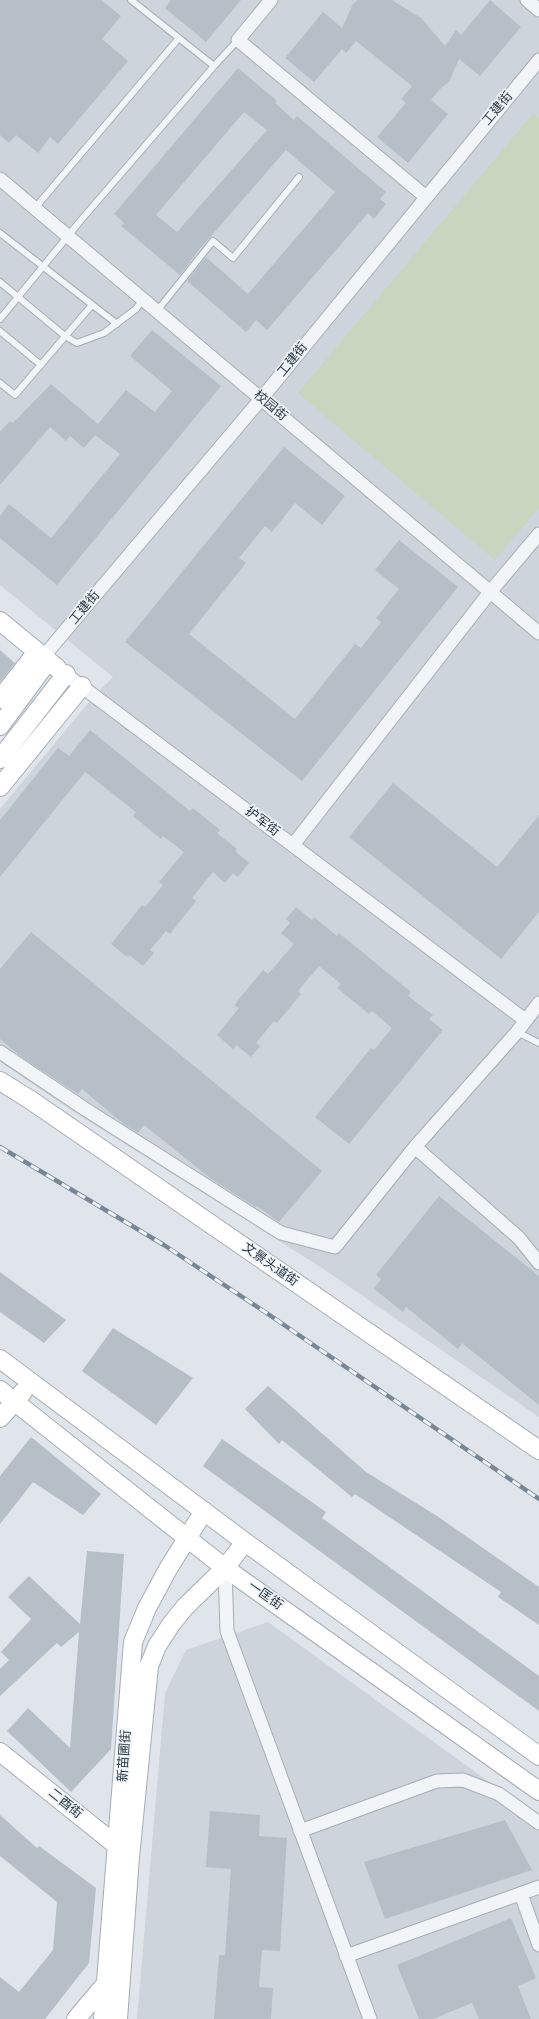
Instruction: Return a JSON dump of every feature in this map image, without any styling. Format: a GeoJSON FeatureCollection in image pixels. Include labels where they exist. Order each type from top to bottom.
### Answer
{"type":"FeatureCollection","features":[{"type":"Feature","properties":{"kind":"main road","name":"护军街"},"geometry":{"type":"LineString","coordinates":[[0,621],[50,662]]}},
{"type":"Feature","properties":{"kind":"main road","name":"工建街"},"geometry":{"type":"LineString","coordinates":[[0,699],[50,662]]}},
{"type":"Feature","properties":{"kind":"main road","name":"工建街"},"geometry":{"type":"LineString","coordinates":[[0,726],[50,662]]}},
{"type":"Feature","properties":{"kind":"main road","name":"工建街"},"geometry":{"type":"LineString","coordinates":[[0,759],[50,662]]}},
{"type":"Feature","properties":{"kind":"main road"},"geometry":{"type":"LineString","coordinates":[[0,786],[82,686]]}},
{"type":"Feature","properties":{"kind":"main road","name":"文景头道街"},"geometry":{"type":"LineString","coordinates":[[0,1081],[32,1100],[539,1450]]}},
{"type":"Feature","properties":{"kind":"main road"},"geometry":{"type":"LineString","coordinates":[[0,1359],[245,1542],[539,1756]]}},
{"type":"Feature","properties":{"kind":"main road"},"geometry":{"type":"LineString","coordinates":[[0,1418],[31,1382]]}},
{"type":"Feature","properties":{"kind":"main road","name":"一匡街"},"geometry":{"type":"LineString","coordinates":[[0,1390],[225,1568],[539,1791]]}},
{"type":"Feature","properties":{"kind":"main road","name":"新苗圃街"},"geometry":{"type":"LineString","coordinates":[[118,2019],[133,1642],[151,1601],[204,1511]]}},
{"type":"Feature","properties":{"kind":"main road","name":"新苗圃街"},"geometry":{"type":"LineString","coordinates":[[103,2019],[106,1984],[149,1666],[157,1646],[172,1623],[185,1607],[225,1568],[245,1542]]}},
{"type":"Feature","properties":{"kind":"main road","name":"二酉街"},"geometry":{"type":"LineString","coordinates":[[0,1752],[124,1852]]}},
{"type":"Feature","properties":{"kind":"main road"},"geometry":{"type":"LineString","coordinates":[[76,2019],[121,1966]]}},
{"type":"Feature","properties":{"kind":"street"},"geometry":{"type":"LineString","coordinates":[[271,0],[238,40],[426,197]]}},
{"type":"Feature","properties":{"kind":"street"},"geometry":{"type":"LineString","coordinates":[[527,0],[539,10]]}},
{"type":"Feature","properties":{"kind":"street","name":"工建街"},"geometry":{"type":"LineString","coordinates":[[50,662],[261,398],[539,60]]}},
{"type":"Feature","properties":{"kind":"street","name":"校园街"},"geometry":{"type":"LineString","coordinates":[[0,179],[539,632]]}},
{"type":"Feature","properties":{"kind":"street"},"geometry":{"type":"LineString","coordinates":[[293,845],[490,592],[539,534]]}},
{"type":"Feature","properties":{"kind":"street","name":"护军街"},"geometry":{"type":"LineString","coordinates":[[50,662],[526,1020]]}},
{"type":"Feature","properties":{"kind":"street"},"geometry":{"type":"LineString","coordinates":[[0,1052],[85,1109],[281,1233],[335,1247],[415,1147],[517,1032],[539,1003]]}},
{"type":"Feature","properties":{"kind":"street"},"geometry":{"type":"LineString","coordinates":[[415,1147],[519,1238],[539,1263]]}},
{"type":"Feature","properties":{"kind":"street"},"geometry":{"type":"LineString","coordinates":[[225,1568],[226,1630],[370,2019]]}},
{"type":"Feature","properties":{"kind":"street"},"geometry":{"type":"LineString","coordinates":[[300,1831],[437,1782],[463,1780],[499,1794],[539,1823]]}},
{"type":"Feature","properties":{"kind":"street"},"geometry":{"type":"LineString","coordinates":[[346,1956],[539,1887]]}},
{"type":"Feature","properties":{"kind":"street"},"geometry":{"type":"LineString","coordinates":[[521,1894],[539,1945]]}},
{"type":"Feature","properties":{"kind":"lane"},"geometry":{"type":"LineString","coordinates":[[131,0],[214,66]]}},
{"type":"Feature","properties":{"kind":"lane"},"geometry":{"type":"LineString","coordinates":[[35,208],[179,38]]}},
{"type":"Feature","properties":{"kind":"lane"},"geometry":{"type":"LineString","coordinates":[[0,319],[214,66],[238,40]]}},
{"type":"Feature","properties":{"kind":"lane"},"geometry":{"type":"LineString","coordinates":[[157,311],[213,241],[233,258],[299,177]]}},
{"type":"Feature","properties":{"kind":"lane"},"geometry":{"type":"LineString","coordinates":[[0,233],[117,324]]}},
{"type":"Feature","properties":{"kind":"lane"},"geometry":{"type":"LineString","coordinates":[[0,282],[66,336],[77,343],[86,341],[104,333],[136,309],[143,299]]}},
{"type":"Feature","properties":{"kind":"lane"},"geometry":{"type":"LineString","coordinates":[[0,383],[15,395],[92,305]]}},
{"type":"Feature","properties":{"kind":"lane"},"geometry":{"type":"LineString","coordinates":[[0,331],[41,365]]}},
{"type":"Feature","properties":{"kind":"lane"},"geometry":{"type":"LineString","coordinates":[[517,1032],[539,1043]]}},
{"type":"Feature","properties":{"kind":"shaded area"},"geometry":{"type":"Polygon","coordinates":[[[0,0],[539,0],[539,1417],[322,1268],[77,1114],[0,1062],[0,809],[94,696],[113,677],[0,585],[0,0]]]}},
{"type":"Feature","properties":{"kind":"shaded area"},"geometry":{"type":"Polygon","coordinates":[[[268,1622],[539,1818],[539,2019],[137,2019],[165,1693],[186,1650],[268,1622]]]}},
{"type":"Feature","properties":{"kind":"green space"},"geometry":{"type":"Polygon","coordinates":[[[533,114],[539,119],[539,508],[495,560],[298,393],[533,114]]]}},
{"type":"Feature","properties":{"kind":"building"},"geometry":{"type":"Polygon","coordinates":[[[0,0],[101,0],[121,16],[102,39],[128,61],[58,144],[50,137],[38,153],[16,135],[9,143],[0,135],[0,0]]]}},
{"type":"Feature","properties":{"kind":"building"},"geometry":{"type":"Polygon","coordinates":[[[171,0],[241,0],[206,42],[165,8],[171,0]]]}},
{"type":"Feature","properties":{"kind":"building"},"geometry":{"type":"Polygon","coordinates":[[[358,0],[392,0],[421,18],[445,46],[456,30],[461,35],[490,0],[521,27],[480,76],[459,59],[449,82],[440,89],[431,100],[448,114],[408,163],[377,137],[406,103],[401,99],[412,86],[356,41],[346,53],[342,49],[314,82],[285,58],[323,12],[342,28],[353,4],[358,0]]]}},
{"type":"Feature","properties":{"kind":"building"},"geometry":{"type":"Polygon","coordinates":[[[238,68],[277,101],[275,103],[294,120],[297,116],[386,192],[380,199],[386,204],[374,219],[368,213],[267,330],[256,320],[246,332],[187,281],[206,257],[248,294],[335,192],[286,150],[198,251],[180,275],[121,226],[124,223],[114,214],[238,68]],[[244,112],[156,215],[177,232],[267,130],[244,112]]]}},
{"type":"Feature","properties":{"kind":"building"},"geometry":{"type":"Polygon","coordinates":[[[152,330],[221,386],[57,585],[0,538],[0,516],[9,504],[51,538],[120,454],[95,435],[84,448],[70,436],[66,441],[50,427],[0,485],[0,432],[10,421],[13,423],[51,384],[98,424],[126,390],[155,412],[172,391],[130,356],[152,330]]]}},
{"type":"Feature","properties":{"kind":"building"},"geometry":{"type":"Polygon","coordinates":[[[284,447],[345,496],[322,525],[295,503],[272,532],[265,526],[239,558],[246,563],[189,634],[295,719],[355,644],[361,648],[381,622],[376,618],[399,589],[375,570],[399,540],[458,587],[302,781],[125,642],[284,447]]]}},
{"type":"Feature","properties":{"kind":"building"},"geometry":{"type":"Polygon","coordinates":[[[0,650],[15,663],[0,682],[0,650]]]}},
{"type":"Feature","properties":{"kind":"building"},"geometry":{"type":"Polygon","coordinates":[[[90,730],[190,811],[193,808],[220,830],[217,833],[237,849],[235,851],[249,863],[238,877],[233,873],[225,883],[213,872],[192,898],[196,901],[170,934],[166,931],[150,950],[154,953],[143,966],[129,955],[127,957],[111,944],[142,905],[145,907],[163,885],[159,882],[184,852],[163,836],[161,839],[133,816],[136,812],[85,772],[0,877],[0,820],[58,748],[69,756],[90,730]]]}},
{"type":"Feature","properties":{"kind":"building"},"geometry":{"type":"Polygon","coordinates":[[[393,783],[497,867],[539,815],[539,912],[501,959],[349,837],[393,783]]]}},
{"type":"Feature","properties":{"kind":"building"},"geometry":{"type":"Polygon","coordinates":[[[296,907],[312,920],[314,917],[337,936],[339,933],[411,992],[408,996],[433,1015],[429,1019],[443,1030],[349,1144],[315,1117],[371,1048],[374,1050],[392,1028],[372,1011],[369,1014],[337,988],[341,984],[319,966],[298,991],[301,994],[277,1023],[274,1021],[256,1043],[260,1046],[251,1057],[236,1045],[233,1049],[217,1035],[239,1008],[234,1005],[263,970],[268,974],[294,944],[281,933],[290,923],[286,919],[296,907]]]}},
{"type":"Feature","properties":{"kind":"building"},"geometry":{"type":"Polygon","coordinates":[[[31,932],[322,1171],[279,1222],[257,1206],[255,1207],[210,1178],[144,1125],[138,1133],[125,1125],[82,1089],[78,1094],[23,1058],[0,1039],[0,969],[31,932]]]}},
{"type":"Feature","properties":{"kind":"building"},"geometry":{"type":"Polygon","coordinates":[[[439,1196],[539,1276],[539,1405],[462,1343],[458,1349],[406,1307],[403,1312],[374,1289],[381,1279],[376,1275],[439,1196]]]}},
{"type":"Feature","properties":{"kind":"building"},"geometry":{"type":"Polygon","coordinates":[[[0,1272],[66,1320],[44,1343],[0,1312],[0,1272]]]}},
{"type":"Feature","properties":{"kind":"building"},"geometry":{"type":"Polygon","coordinates":[[[113,1328],[193,1378],[156,1425],[82,1371],[113,1328]]]}},
{"type":"Feature","properties":{"kind":"building"},"geometry":{"type":"Polygon","coordinates":[[[268,1386],[366,1472],[437,1516],[539,1587],[539,1625],[498,1597],[501,1592],[355,1494],[352,1497],[282,1440],[279,1444],[245,1409],[268,1386]]]}},
{"type":"Feature","properties":{"kind":"building"},"geometry":{"type":"Polygon","coordinates":[[[31,1437],[101,1494],[83,1515],[33,1482],[0,1524],[0,1476],[31,1437]]]}},
{"type":"Feature","properties":{"kind":"building"},"geometry":{"type":"Polygon","coordinates":[[[222,1439],[326,1512],[322,1518],[539,1676],[539,1711],[203,1466],[222,1439]]]}},
{"type":"Feature","properties":{"kind":"building"},"geometry":{"type":"Polygon","coordinates":[[[87,1551],[124,1554],[111,1749],[71,1792],[7,1731],[28,1708],[70,1748],[79,1632],[61,1647],[57,1643],[0,1696],[0,1669],[9,1660],[1,1652],[31,1619],[8,1597],[29,1576],[80,1624],[87,1551]]]}},
{"type":"Feature","properties":{"kind":"building"},"geometry":{"type":"Polygon","coordinates":[[[210,1811],[260,1815],[259,1836],[287,1838],[280,1951],[262,1950],[259,1987],[273,1988],[271,2019],[214,2019],[219,1955],[225,1955],[231,1869],[206,1867],[210,1811]]]}},
{"type":"Feature","properties":{"kind":"building"},"geometry":{"type":"Polygon","coordinates":[[[0,1815],[37,1848],[39,1846],[96,1888],[89,1963],[45,2019],[0,2019],[0,1977],[19,1992],[53,1950],[57,1902],[0,1856],[0,1815]]]}},
{"type":"Feature","properties":{"kind":"building"},"geometry":{"type":"Polygon","coordinates":[[[505,1820],[532,1870],[385,1919],[364,1862],[505,1820]]]}},
{"type":"Feature","properties":{"kind":"building"},"geometry":{"type":"Polygon","coordinates":[[[511,1918],[536,1978],[518,1986],[531,2019],[479,2019],[472,2003],[433,2019],[419,2019],[397,1965],[511,1918]]]}},
{"type":"Feature","properties":{"kind":"railway"},"geometry":{"type":"LineString","coordinates":[[0,1147],[164,1245],[539,1499]]}}]}
